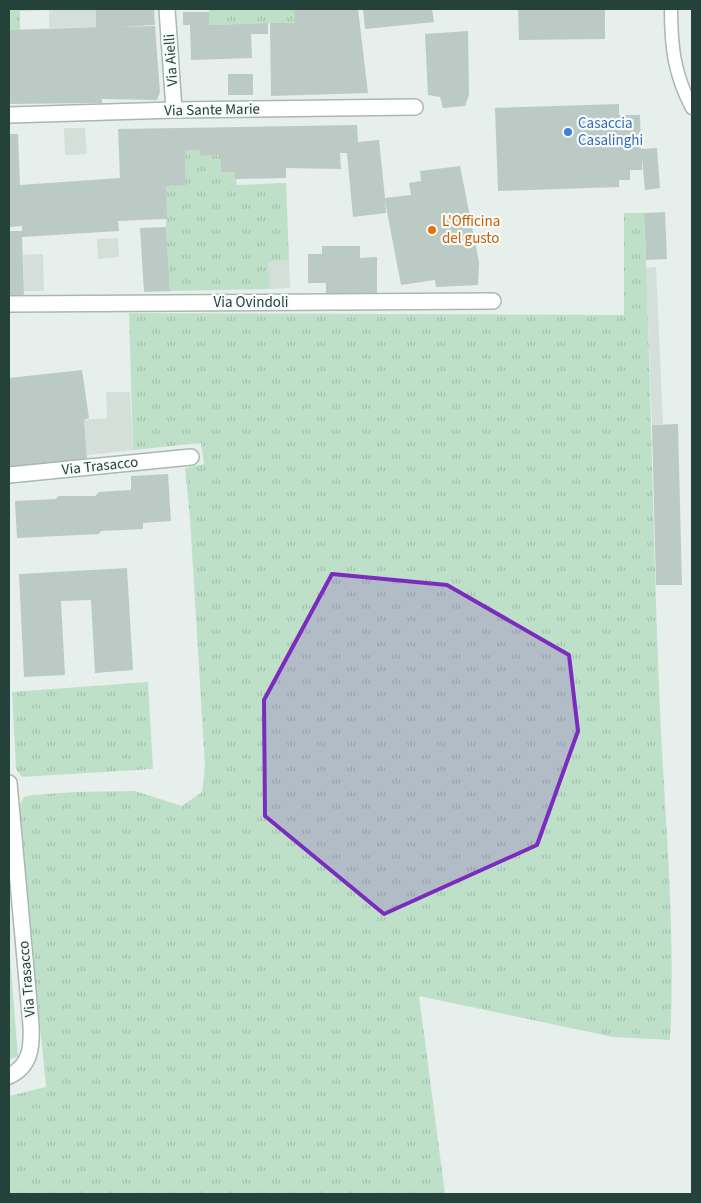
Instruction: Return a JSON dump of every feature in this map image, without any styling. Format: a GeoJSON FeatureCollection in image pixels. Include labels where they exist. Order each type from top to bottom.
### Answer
{"type":"FeatureCollection","features":[{"type":"Feature","properties":{"kind":"street","name":"Via Aielli"},"geometry":{"type":"LineString","coordinates":[[167,9],[174,110]]}},
{"type":"Feature","properties":{"kind":"street","name":"Via Sante Marie"},"geometry":{"type":"LineString","coordinates":[[9,115],[415,106]]}},
{"type":"Feature","properties":{"kind":"street","name":"Via Ovindoli"},"geometry":{"type":"LineString","coordinates":[[9,304],[494,301]]}},
{"type":"Feature","properties":{"kind":"street","name":"Via Trasacco"},"geometry":{"type":"LineString","coordinates":[[9,475],[191,457]]}},
{"type":"Feature","properties":{"kind":"street","name":"Via Trasacco"},"geometry":{"type":"LineString","coordinates":[[9,783],[32,1024],[32,1046],[25,1064],[9,1076]]}},
{"type":"Feature","properties":{"kind":"lane"},"geometry":{"type":"LineString","coordinates":[[671,9],[671,37],[674,61],[683,91],[692,108]]}},
{"type":"Feature","properties":{"kind":"highlighted area"},"geometry":{"type":"Polygon","coordinates":[[[332,574],[447,585],[569,655],[578,731],[537,845],[384,914],[265,816],[264,700],[332,574]]]}},
{"type":"Feature","properties":{"kind":"shaded area"},"geometry":{"type":"Polygon","coordinates":[[[49,9],[96,9],[96,27],[49,28],[49,9]]]}},
{"type":"Feature","properties":{"kind":"shaded area"},"geometry":{"type":"Polygon","coordinates":[[[64,128],[85,128],[87,154],[65,155],[64,128]]]}},
{"type":"Feature","properties":{"kind":"shaded area"},"geometry":{"type":"Polygon","coordinates":[[[118,238],[119,257],[98,259],[97,239],[118,238]]]}},
{"type":"Feature","properties":{"kind":"shaded area"},"geometry":{"type":"Polygon","coordinates":[[[43,254],[44,291],[24,291],[23,255],[43,254]]]}},
{"type":"Feature","properties":{"kind":"shaded area"},"geometry":{"type":"Polygon","coordinates":[[[289,260],[290,288],[270,289],[268,262],[289,260]]]}},
{"type":"Feature","properties":{"kind":"shaded area"},"geometry":{"type":"Polygon","coordinates":[[[656,267],[663,424],[652,425],[646,268],[656,267]]]}},
{"type":"Feature","properties":{"kind":"shaded area"},"geometry":{"type":"Polygon","coordinates":[[[106,392],[130,392],[133,450],[87,455],[84,420],[107,418],[106,392]]]}},
{"type":"Feature","properties":{"kind":"green space"},"geometry":{"type":"Polygon","coordinates":[[[9,9],[49,10],[20,11],[20,30],[9,30],[9,9]]]}},
{"type":"Feature","properties":{"kind":"green space"},"geometry":{"type":"Polygon","coordinates":[[[209,9],[294,9],[295,26],[270,23],[209,25],[209,9]]]}},
{"type":"Feature","properties":{"kind":"green space"},"geometry":{"type":"Polygon","coordinates":[[[199,150],[200,156],[220,155],[221,172],[235,172],[237,185],[286,183],[289,260],[268,262],[270,289],[170,291],[166,227],[166,186],[186,184],[185,151],[199,150]]]}},
{"type":"Feature","properties":{"kind":"green space"},"geometry":{"type":"Polygon","coordinates":[[[624,213],[644,213],[660,712],[671,917],[670,1040],[613,1037],[419,996],[445,1194],[9,1194],[9,1096],[46,1087],[19,806],[24,797],[33,795],[135,791],[182,806],[202,792],[205,767],[190,518],[185,468],[204,464],[201,443],[133,450],[129,313],[624,315],[624,213]]]}},
{"type":"Feature","properties":{"kind":"green space"},"geometry":{"type":"Polygon","coordinates":[[[148,682],[153,769],[22,777],[16,769],[12,692],[148,682]]]}},
{"type":"Feature","properties":{"kind":"green space"},"geometry":{"type":"Polygon","coordinates":[[[9,943],[18,1057],[9,1059],[9,943]]]}},
{"type":"Feature","properties":{"kind":"building"},"geometry":{"type":"Polygon","coordinates":[[[96,9],[154,9],[155,25],[120,27],[155,26],[160,92],[157,100],[102,99],[102,103],[9,104],[9,30],[101,27],[96,27],[96,9]]]}},
{"type":"Feature","properties":{"kind":"building"},"geometry":{"type":"Polygon","coordinates":[[[294,9],[358,9],[368,93],[271,96],[270,23],[294,23],[295,26],[294,9]]]}},
{"type":"Feature","properties":{"kind":"building"},"geometry":{"type":"Polygon","coordinates":[[[363,9],[432,9],[434,22],[365,29],[363,9]]]}},
{"type":"Feature","properties":{"kind":"building"},"geometry":{"type":"Polygon","coordinates":[[[518,9],[605,9],[605,39],[519,40],[518,9]]]}},
{"type":"Feature","properties":{"kind":"building"},"geometry":{"type":"Polygon","coordinates":[[[183,12],[209,12],[209,25],[268,23],[268,34],[251,34],[252,58],[191,60],[190,25],[183,25],[183,12]]]}},
{"type":"Feature","properties":{"kind":"building"},"geometry":{"type":"Polygon","coordinates":[[[468,31],[469,95],[465,106],[443,108],[440,97],[428,95],[425,34],[468,31]]]}},
{"type":"Feature","properties":{"kind":"building"},"geometry":{"type":"Polygon","coordinates":[[[228,74],[253,74],[253,95],[228,95],[228,74]]]}},
{"type":"Feature","properties":{"kind":"building","name":"Casaccia Casalinghi"},"geometry":{"type":"Polygon","coordinates":[[[619,104],[619,115],[640,115],[641,149],[657,148],[660,188],[645,190],[642,158],[642,170],[630,170],[630,180],[619,180],[619,187],[498,191],[495,108],[619,104]]]}},
{"type":"Feature","properties":{"kind":"building"},"geometry":{"type":"Polygon","coordinates":[[[357,125],[358,142],[379,140],[385,198],[411,195],[409,183],[421,181],[420,171],[460,166],[479,262],[478,285],[436,287],[435,280],[401,285],[385,201],[386,213],[353,217],[347,153],[340,153],[341,169],[286,168],[286,178],[235,179],[235,172],[221,172],[220,155],[200,156],[199,150],[185,151],[186,185],[166,186],[167,219],[118,221],[119,231],[22,237],[24,295],[9,295],[9,231],[22,231],[22,226],[9,227],[9,134],[18,134],[20,185],[120,178],[118,129],[357,125]]]}},
{"type":"Feature","properties":{"kind":"building"},"geometry":{"type":"Polygon","coordinates":[[[665,212],[667,259],[646,260],[644,213],[665,212]]]}},
{"type":"Feature","properties":{"kind":"building"},"geometry":{"type":"Polygon","coordinates":[[[166,227],[170,291],[144,292],[140,228],[166,227]]]}},
{"type":"Feature","properties":{"kind":"building"},"geometry":{"type":"Polygon","coordinates":[[[322,246],[360,246],[360,258],[377,257],[377,294],[326,294],[326,283],[308,283],[308,254],[322,254],[322,246]]]}},
{"type":"Feature","properties":{"kind":"building"},"geometry":{"type":"Polygon","coordinates":[[[82,370],[89,418],[84,420],[87,459],[9,468],[9,378],[82,370]]]}},
{"type":"Feature","properties":{"kind":"building"},"geometry":{"type":"Polygon","coordinates":[[[678,424],[682,585],[656,585],[652,425],[678,424]]]}},
{"type":"Feature","properties":{"kind":"building"},"geometry":{"type":"Polygon","coordinates":[[[168,474],[171,521],[143,523],[143,529],[101,531],[99,534],[17,538],[15,501],[56,499],[58,496],[95,496],[99,492],[131,490],[131,476],[168,474]]]}},
{"type":"Feature","properties":{"kind":"building"},"geometry":{"type":"Polygon","coordinates":[[[127,568],[133,670],[95,673],[91,600],[61,601],[65,675],[24,677],[19,574],[127,568]]]}},
{"type":"Feature","properties":{"kind":"place","name":"Casaccia Casalinghi"},"geometry":{"type":"Point","coordinates":[568,132]}},
{"type":"Feature","properties":{"kind":"place","name":"L'Officina del gusto"},"geometry":{"type":"Point","coordinates":[432,230]}}]}
